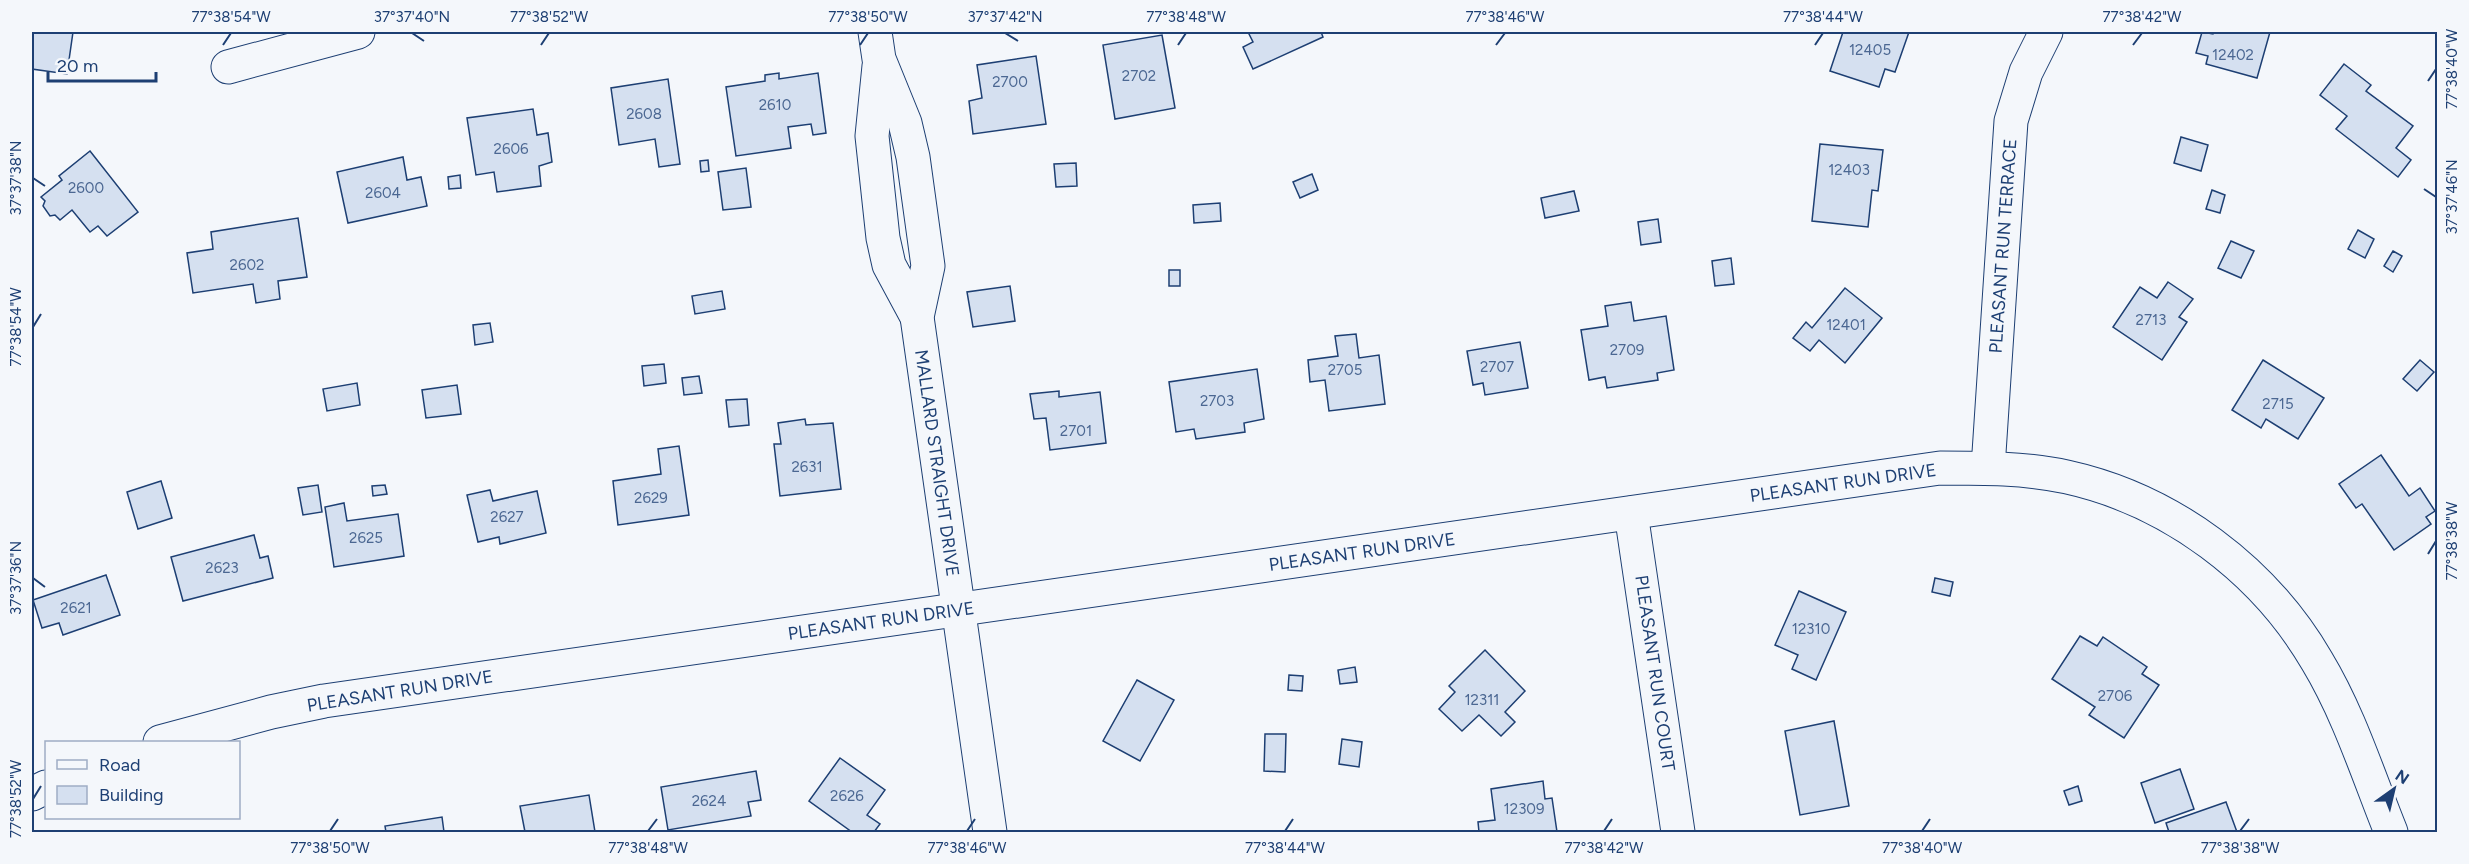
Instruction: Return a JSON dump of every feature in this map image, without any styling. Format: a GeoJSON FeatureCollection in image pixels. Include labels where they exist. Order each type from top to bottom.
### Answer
{"type":"FeatureCollection","features":[{"type":"Feature","properties":{"kind":"street"},"geometry":{"type":"LineString","coordinates":[[228,67],[358,32]]}},
{"type":"Feature","properties":{"kind":"street","name":"PLEASANT RUN TERRACE"},"geometry":{"type":"LineString","coordinates":[[1988,468],[2012,121],[2025,72],[2046,32]]}},
{"type":"Feature","properties":{"kind":"street","name":"MALLARD STRAIGHT DRIVE"},"geometry":{"type":"LineString","coordinates":[[878,45],[905,123],[913,157],[928,266],[917,317],[990,832]]}},
{"type":"Feature","properties":{"kind":"street","name":"PLEASANT RUN DRIVE"},"geometry":{"type":"LineString","coordinates":[[163,741],[270,712],[324,701],[1940,468],[1988,468],[2073,478],[2155,508],[2191,529],[2243,569],[2285,615],[2316,660],[2337,697],[2391,832]]}},
{"type":"Feature","properties":{"kind":"street","name":"PLEASANT RUN COURT"},"geometry":{"type":"LineString","coordinates":[[1631,513],[1678,832]]}},
{"type":"Feature","properties":{"kind":"building"},"geometry":{"type":"Polygon","coordinates":[[[32,32],[73,32],[67,74],[32,69],[32,32]]]}},
{"type":"Feature","properties":{"kind":"building"},"geometry":{"type":"Polygon","coordinates":[[[1248,32],[1321,32],[1323,37],[1253,69],[1243,47],[1253,42],[1248,32]]]}},
{"type":"Feature","properties":{"kind":"building"},"geometry":{"type":"Polygon","coordinates":[[[1843,32],[1909,32],[1895,72],[1885,69],[1879,87],[1830,71],[1843,32]]]}},
{"type":"Feature","properties":{"kind":"building"},"geometry":{"type":"Polygon","coordinates":[[[2202,32],[2213,34],[2214,32],[2270,32],[2257,78],[2206,64],[2208,56],[2196,53],[2202,32]]]}},
{"type":"Feature","properties":{"kind":"building"},"geometry":{"type":"Polygon","coordinates":[[[1162,35],[1175,108],[1115,119],[1103,45],[1162,35]]]}},
{"type":"Feature","properties":{"kind":"building"},"geometry":{"type":"Polygon","coordinates":[[[1036,56],[1046,124],[973,134],[969,101],[982,98],[977,65],[1036,56]]]}},
{"type":"Feature","properties":{"kind":"building"},"geometry":{"type":"Polygon","coordinates":[[[2344,64],[2371,85],[2366,91],[2413,126],[2396,148],[2411,160],[2398,177],[2336,129],[2347,116],[2320,95],[2344,64]]]}},
{"type":"Feature","properties":{"kind":"building"},"geometry":{"type":"Polygon","coordinates":[[[779,73],[779,79],[818,73],[826,133],[813,135],[811,124],[788,127],[791,148],[736,156],[726,87],[765,81],[765,75],[779,73]]]}},
{"type":"Feature","properties":{"kind":"building"},"geometry":{"type":"Polygon","coordinates":[[[668,79],[680,164],[659,167],[655,139],[619,145],[611,88],[668,79]]]}},
{"type":"Feature","properties":{"kind":"building"},"geometry":{"type":"Polygon","coordinates":[[[533,109],[537,135],[548,133],[552,162],[539,166],[541,186],[497,192],[494,172],[476,175],[467,118],[533,109]]]}},
{"type":"Feature","properties":{"kind":"building"},"geometry":{"type":"Polygon","coordinates":[[[2181,137],[2208,145],[2201,171],[2174,163],[2181,137]]]}},
{"type":"Feature","properties":{"kind":"building"},"geometry":{"type":"Polygon","coordinates":[[[1820,144],[1883,150],[1878,191],[1872,190],[1868,227],[1812,221],[1820,144]]]}},
{"type":"Feature","properties":{"kind":"building"},"geometry":{"type":"Polygon","coordinates":[[[90,151],[138,212],[107,236],[98,226],[90,232],[72,210],[60,220],[55,215],[50,216],[43,206],[45,201],[41,197],[62,180],[59,176],[90,151]]]}},
{"type":"Feature","properties":{"kind":"building"},"geometry":{"type":"Polygon","coordinates":[[[403,157],[407,180],[421,177],[427,206],[348,223],[337,172],[403,157]]]}},
{"type":"Feature","properties":{"kind":"building"},"geometry":{"type":"Polygon","coordinates":[[[708,160],[709,171],[701,172],[700,161],[708,160]]]}},
{"type":"Feature","properties":{"kind":"building"},"geometry":{"type":"Polygon","coordinates":[[[1076,163],[1077,186],[1056,187],[1054,164],[1076,163]]]}},
{"type":"Feature","properties":{"kind":"building"},"geometry":{"type":"Polygon","coordinates":[[[746,168],[751,207],[723,210],[718,172],[746,168]]]}},
{"type":"Feature","properties":{"kind":"building"},"geometry":{"type":"Polygon","coordinates":[[[1312,174],[1318,190],[1300,198],[1293,182],[1312,174]]]}},
{"type":"Feature","properties":{"kind":"building"},"geometry":{"type":"Polygon","coordinates":[[[460,175],[461,188],[449,189],[448,177],[460,175]]]}},
{"type":"Feature","properties":{"kind":"building"},"geometry":{"type":"Polygon","coordinates":[[[2212,190],[2225,195],[2220,213],[2206,209],[2212,190]]]}},
{"type":"Feature","properties":{"kind":"building"},"geometry":{"type":"Polygon","coordinates":[[[1574,191],[1579,211],[1545,218],[1541,198],[1574,191]]]}},
{"type":"Feature","properties":{"kind":"building"},"geometry":{"type":"Polygon","coordinates":[[[1220,203],[1221,221],[1194,223],[1193,205],[1220,203]]]}},
{"type":"Feature","properties":{"kind":"building"},"geometry":{"type":"Polygon","coordinates":[[[298,218],[307,277],[278,281],[280,299],[256,303],[253,284],[193,293],[187,253],[213,249],[211,232],[298,218]]]}},
{"type":"Feature","properties":{"kind":"building"},"geometry":{"type":"Polygon","coordinates":[[[1658,219],[1661,242],[1641,245],[1638,222],[1658,219]]]}},
{"type":"Feature","properties":{"kind":"building"},"geometry":{"type":"Polygon","coordinates":[[[2358,230],[2374,239],[2365,258],[2348,249],[2358,230]]]}},
{"type":"Feature","properties":{"kind":"building"},"geometry":{"type":"Polygon","coordinates":[[[2231,241],[2254,251],[2241,278],[2218,268],[2231,241]]]}},
{"type":"Feature","properties":{"kind":"building"},"geometry":{"type":"Polygon","coordinates":[[[2393,251],[2402,256],[2393,272],[2384,266],[2393,251]]]}},
{"type":"Feature","properties":{"kind":"building"},"geometry":{"type":"Polygon","coordinates":[[[1731,258],[1734,284],[1715,286],[1712,261],[1731,258]]]}},
{"type":"Feature","properties":{"kind":"building"},"geometry":{"type":"Polygon","coordinates":[[[1169,270],[1180,270],[1180,286],[1169,286],[1169,270]]]}},
{"type":"Feature","properties":{"kind":"building"},"geometry":{"type":"Polygon","coordinates":[[[2168,282],[2193,299],[2179,317],[2187,322],[2162,360],[2113,327],[2140,287],[2157,298],[2168,282]]]}},
{"type":"Feature","properties":{"kind":"building"},"geometry":{"type":"Polygon","coordinates":[[[1010,286],[1015,321],[973,327],[967,292],[1010,286]]]}},
{"type":"Feature","properties":{"kind":"building"},"geometry":{"type":"Polygon","coordinates":[[[1845,288],[1882,318],[1845,363],[1819,340],[1810,351],[1793,338],[1806,322],[1812,328],[1845,288]]]}},
{"type":"Feature","properties":{"kind":"building"},"geometry":{"type":"Polygon","coordinates":[[[722,291],[725,309],[695,314],[692,296],[722,291]]]}},
{"type":"Feature","properties":{"kind":"building"},"geometry":{"type":"Polygon","coordinates":[[[1631,302],[1634,321],[1666,316],[1674,370],[1657,373],[1658,380],[1607,388],[1605,377],[1589,380],[1581,330],[1608,326],[1605,306],[1631,302]]]}},
{"type":"Feature","properties":{"kind":"building"},"geometry":{"type":"Polygon","coordinates":[[[490,323],[493,342],[475,345],[473,325],[490,323]]]}},
{"type":"Feature","properties":{"kind":"building"},"geometry":{"type":"Polygon","coordinates":[[[1356,334],[1359,358],[1379,355],[1385,404],[1329,411],[1325,380],[1310,382],[1308,360],[1338,356],[1335,336],[1356,334]]]}},
{"type":"Feature","properties":{"kind":"building"},"geometry":{"type":"Polygon","coordinates":[[[1520,342],[1528,388],[1485,395],[1483,383],[1473,385],[1467,351],[1520,342]]]}},
{"type":"Feature","properties":{"kind":"building"},"geometry":{"type":"Polygon","coordinates":[[[2263,360],[2324,398],[2298,439],[2266,419],[2261,428],[2232,410],[2263,360]]]}},
{"type":"Feature","properties":{"kind":"building"},"geometry":{"type":"Polygon","coordinates":[[[2420,360],[2434,372],[2417,391],[2403,379],[2420,360]]]}},
{"type":"Feature","properties":{"kind":"building"},"geometry":{"type":"Polygon","coordinates":[[[664,364],[666,383],[644,386],[642,366],[664,364]]]}},
{"type":"Feature","properties":{"kind":"building"},"geometry":{"type":"Polygon","coordinates":[[[1257,369],[1264,419],[1244,423],[1245,432],[1196,439],[1194,429],[1176,432],[1169,382],[1257,369]]]}},
{"type":"Feature","properties":{"kind":"building"},"geometry":{"type":"Polygon","coordinates":[[[699,376],[702,393],[684,395],[682,378],[699,376]]]}},
{"type":"Feature","properties":{"kind":"building"},"geometry":{"type":"Polygon","coordinates":[[[357,383],[360,405],[327,411],[323,389],[357,383]]]}},
{"type":"Feature","properties":{"kind":"building"},"geometry":{"type":"Polygon","coordinates":[[[457,385],[461,414],[426,418],[422,390],[457,385]]]}},
{"type":"Feature","properties":{"kind":"building"},"geometry":{"type":"Polygon","coordinates":[[[1059,391],[1059,397],[1100,392],[1106,443],[1050,450],[1046,418],[1034,419],[1030,394],[1059,391]]]}},
{"type":"Feature","properties":{"kind":"building"},"geometry":{"type":"Polygon","coordinates":[[[747,399],[749,425],[729,427],[726,400],[747,399]]]}},
{"type":"Feature","properties":{"kind":"building"},"geometry":{"type":"Polygon","coordinates":[[[805,419],[806,425],[833,423],[841,489],[780,496],[774,444],[781,444],[778,423],[805,419]]]}},
{"type":"Feature","properties":{"kind":"building"},"geometry":{"type":"Polygon","coordinates":[[[679,446],[689,515],[618,525],[613,481],[661,474],[658,449],[679,446]]]}},
{"type":"Feature","properties":{"kind":"building"},"geometry":{"type":"Polygon","coordinates":[[[2381,455],[2409,496],[2420,488],[2435,511],[2426,517],[2431,524],[2394,550],[2362,504],[2356,508],[2339,484],[2381,455]]]}},
{"type":"Feature","properties":{"kind":"building"},"geometry":{"type":"Polygon","coordinates":[[[161,481],[172,518],[138,529],[127,492],[161,481]]]}},
{"type":"Feature","properties":{"kind":"building"},"geometry":{"type":"Polygon","coordinates":[[[318,485],[322,512],[303,515],[298,488],[318,485]]]}},
{"type":"Feature","properties":{"kind":"building"},"geometry":{"type":"Polygon","coordinates":[[[385,485],[387,494],[373,496],[372,486],[385,485]]]}},
{"type":"Feature","properties":{"kind":"building"},"geometry":{"type":"Polygon","coordinates":[[[490,490],[493,501],[537,491],[546,533],[500,544],[499,537],[478,542],[467,495],[490,490]]]}},
{"type":"Feature","properties":{"kind":"building"},"geometry":{"type":"Polygon","coordinates":[[[344,503],[347,521],[398,514],[404,556],[334,567],[325,507],[344,503]]]}},
{"type":"Feature","properties":{"kind":"building"},"geometry":{"type":"Polygon","coordinates":[[[254,535],[260,558],[268,556],[273,578],[183,601],[171,557],[254,535]]]}},
{"type":"Feature","properties":{"kind":"building"},"geometry":{"type":"Polygon","coordinates":[[[106,575],[120,615],[63,635],[59,623],[42,628],[33,600],[106,575]]]}},
{"type":"Feature","properties":{"kind":"building"},"geometry":{"type":"Polygon","coordinates":[[[1935,578],[1953,582],[1950,596],[1932,592],[1935,578]]]}},
{"type":"Feature","properties":{"kind":"building"},"geometry":{"type":"Polygon","coordinates":[[[1799,591],[1846,612],[1816,680],[1792,669],[1798,655],[1775,645],[1799,591]]]}},
{"type":"Feature","properties":{"kind":"building"},"geometry":{"type":"Polygon","coordinates":[[[2080,636],[2097,646],[2103,637],[2147,667],[2142,674],[2159,685],[2124,738],[2089,715],[2095,707],[2052,679],[2080,636]]]}},
{"type":"Feature","properties":{"kind":"building"},"geometry":{"type":"Polygon","coordinates":[[[1485,650],[1525,691],[1505,712],[1515,722],[1501,736],[1479,715],[1462,731],[1439,709],[1455,692],[1449,686],[1485,650]]]}},
{"type":"Feature","properties":{"kind":"building"},"geometry":{"type":"Polygon","coordinates":[[[1355,667],[1357,682],[1340,684],[1338,670],[1355,667]]]}},
{"type":"Feature","properties":{"kind":"building"},"geometry":{"type":"Polygon","coordinates":[[[1289,675],[1303,676],[1302,691],[1288,690],[1289,675]]]}},
{"type":"Feature","properties":{"kind":"building"},"geometry":{"type":"Polygon","coordinates":[[[1137,680],[1174,700],[1140,761],[1103,741],[1137,680]]]}},
{"type":"Feature","properties":{"kind":"building"},"geometry":{"type":"Polygon","coordinates":[[[1834,721],[1849,806],[1800,815],[1785,731],[1834,721]]]}},
{"type":"Feature","properties":{"kind":"building"},"geometry":{"type":"Polygon","coordinates":[[[1265,734],[1286,734],[1285,772],[1264,771],[1265,734]]]}},
{"type":"Feature","properties":{"kind":"building"},"geometry":{"type":"Polygon","coordinates":[[[1342,739],[1362,742],[1359,767],[1339,764],[1342,739]]]}},
{"type":"Feature","properties":{"kind":"building"},"geometry":{"type":"Polygon","coordinates":[[[840,758],[885,790],[867,815],[880,824],[874,832],[852,832],[809,801],[840,758]]]}},
{"type":"Feature","properties":{"kind":"building"},"geometry":{"type":"Polygon","coordinates":[[[2180,769],[2194,809],[2155,823],[2141,783],[2180,769]]]}},
{"type":"Feature","properties":{"kind":"building"},"geometry":{"type":"Polygon","coordinates":[[[756,771],[761,800],[748,802],[751,816],[668,830],[661,787],[756,771]]]}},
{"type":"Feature","properties":{"kind":"building"},"geometry":{"type":"Polygon","coordinates":[[[1543,781],[1545,799],[1552,798],[1557,832],[1479,832],[1478,822],[1495,820],[1491,789],[1543,781]]]}},
{"type":"Feature","properties":{"kind":"building"},"geometry":{"type":"Polygon","coordinates":[[[2078,786],[2082,801],[2069,805],[2064,791],[2078,786]]]}},
{"type":"Feature","properties":{"kind":"building"},"geometry":{"type":"Polygon","coordinates":[[[589,795],[595,832],[525,832],[520,806],[589,795]]]}},
{"type":"Feature","properties":{"kind":"building"},"geometry":{"type":"Polygon","coordinates":[[[2226,802],[2237,832],[2169,832],[2166,823],[2226,802]]]}},
{"type":"Feature","properties":{"kind":"building"},"geometry":{"type":"Polygon","coordinates":[[[442,817],[444,832],[386,832],[385,826],[442,817]]]}}]}
